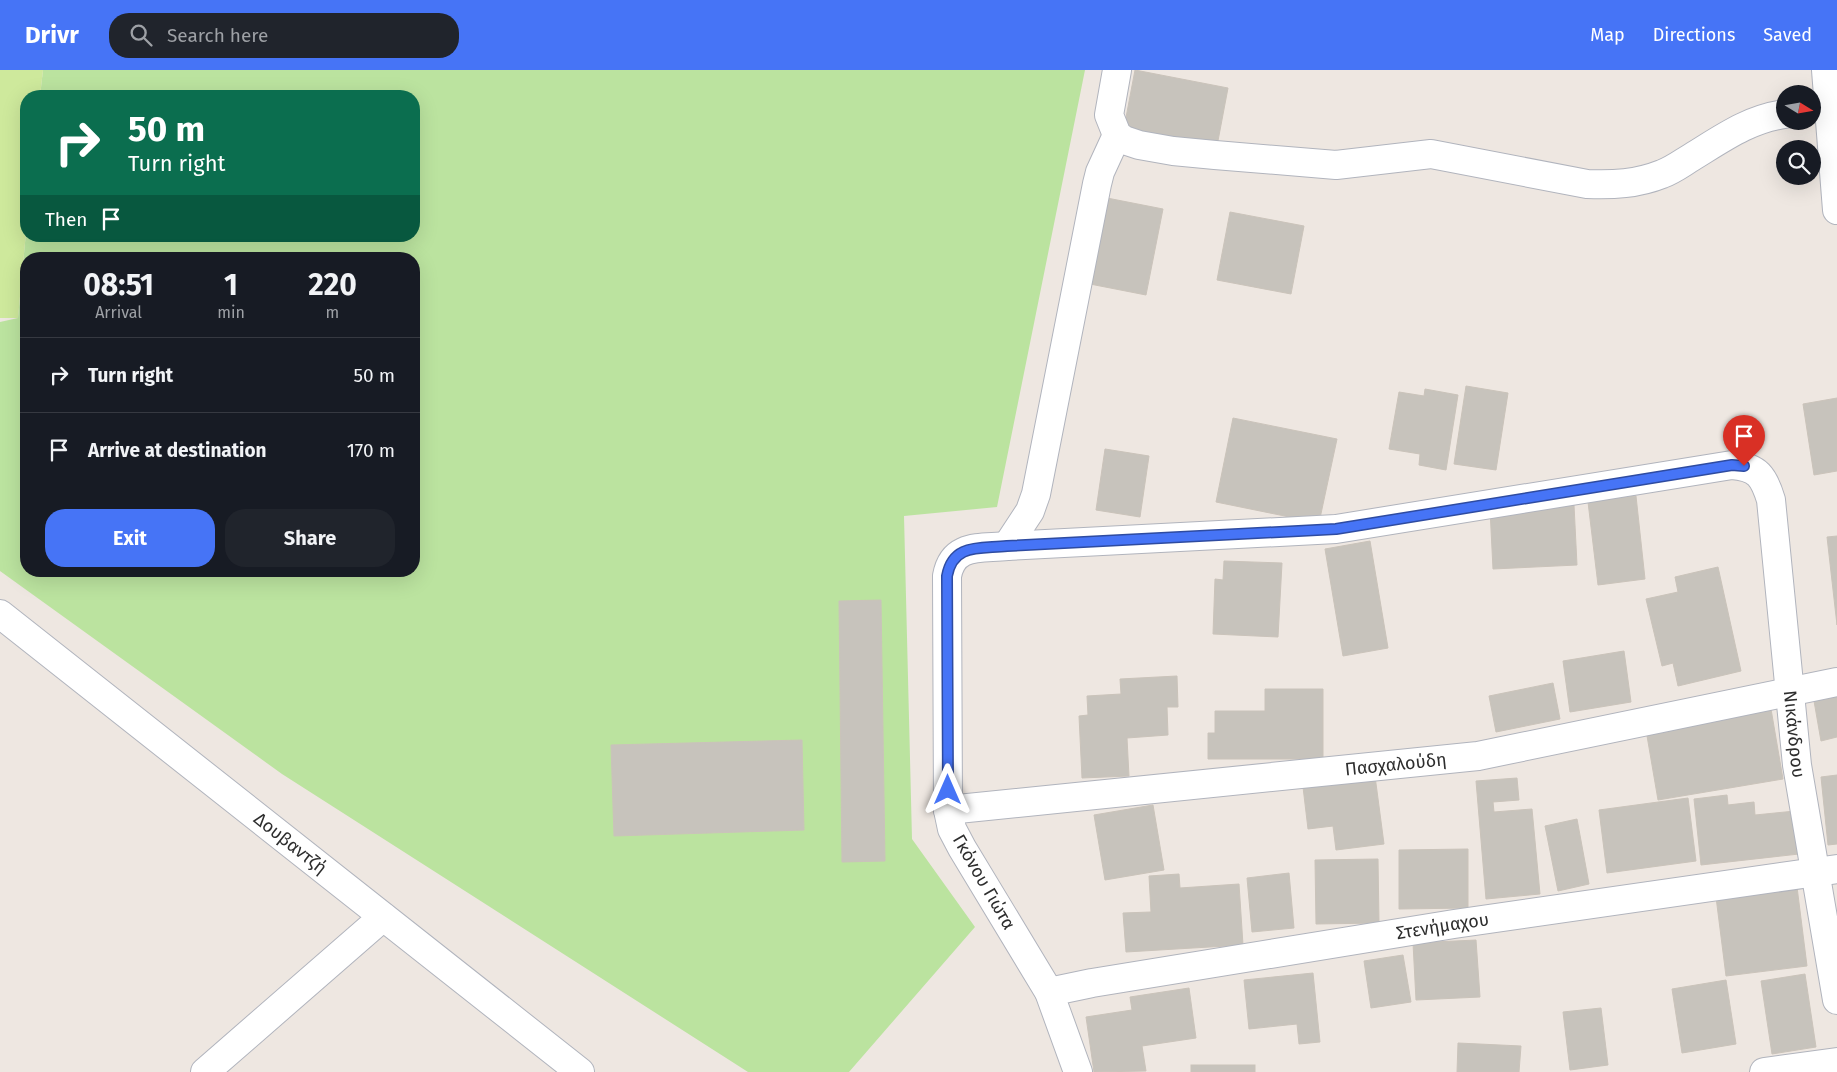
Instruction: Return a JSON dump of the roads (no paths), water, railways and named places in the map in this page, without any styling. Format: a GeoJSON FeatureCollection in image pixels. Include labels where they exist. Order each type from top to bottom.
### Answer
{"type":"FeatureCollection","features":[{"type":"Feature","properties":{"kind":"street"},"geometry":{"type":"LineString","coordinates":[[1118,70],[1108,115],[1117,135],[1124,140],[1139,145],[1173,151],[1336,165],[1431,154],[1586,184],[1612,185],[1628,183],[1663,174],[1752,122],[1776,116]]}},
{"type":"Feature","properties":{"kind":"street"},"geometry":{"type":"LineString","coordinates":[[1826,70],[1826,112],[1837,210]]}},
{"type":"Feature","properties":{"kind":"street"},"geometry":{"type":"LineString","coordinates":[[1007,546],[1030,511],[1036,494],[1097,184],[1100,172],[1117,135]]}},
{"type":"Feature","properties":{"kind":"street","name":"Νικάνδρου"},"geometry":{"type":"LineString","coordinates":[[1007,546],[1336,529],[1732,465],[1744,466],[1756,471],[1766,484],[1771,500],[1797,765],[1827,870],[1837,1000]]}},
{"type":"Feature","properties":{"kind":"street","name":"Γκόνου Γιώτα"},"geometry":{"type":"LineString","coordinates":[[1007,546],[959,553],[952,559],[947,576],[948,810],[952,829],[962,848],[1049,992],[1078,1072]]}},
{"type":"Feature","properties":{"kind":"street","name":"Δουβαντζή"},"geometry":{"type":"LineString","coordinates":[[1,618],[580,1072]]}},
{"type":"Feature","properties":{"kind":"street","name":"Πασχαλούδη"},"geometry":{"type":"LineString","coordinates":[[948,810],[1478,756],[1837,682]]}},
{"type":"Feature","properties":{"kind":"street","name":"Στενήμαχου"},"geometry":{"type":"LineString","coordinates":[[1049,992],[1101,981],[1454,924],[1827,870]]}},
{"type":"Feature","properties":{"kind":"street"},"geometry":{"type":"LineString","coordinates":[[205,1072],[383,917]]}},
{"type":"Feature","properties":{"kind":"street"},"geometry":{"type":"LineString","coordinates":[[1764,1072],[1837,1062]]}}]}
